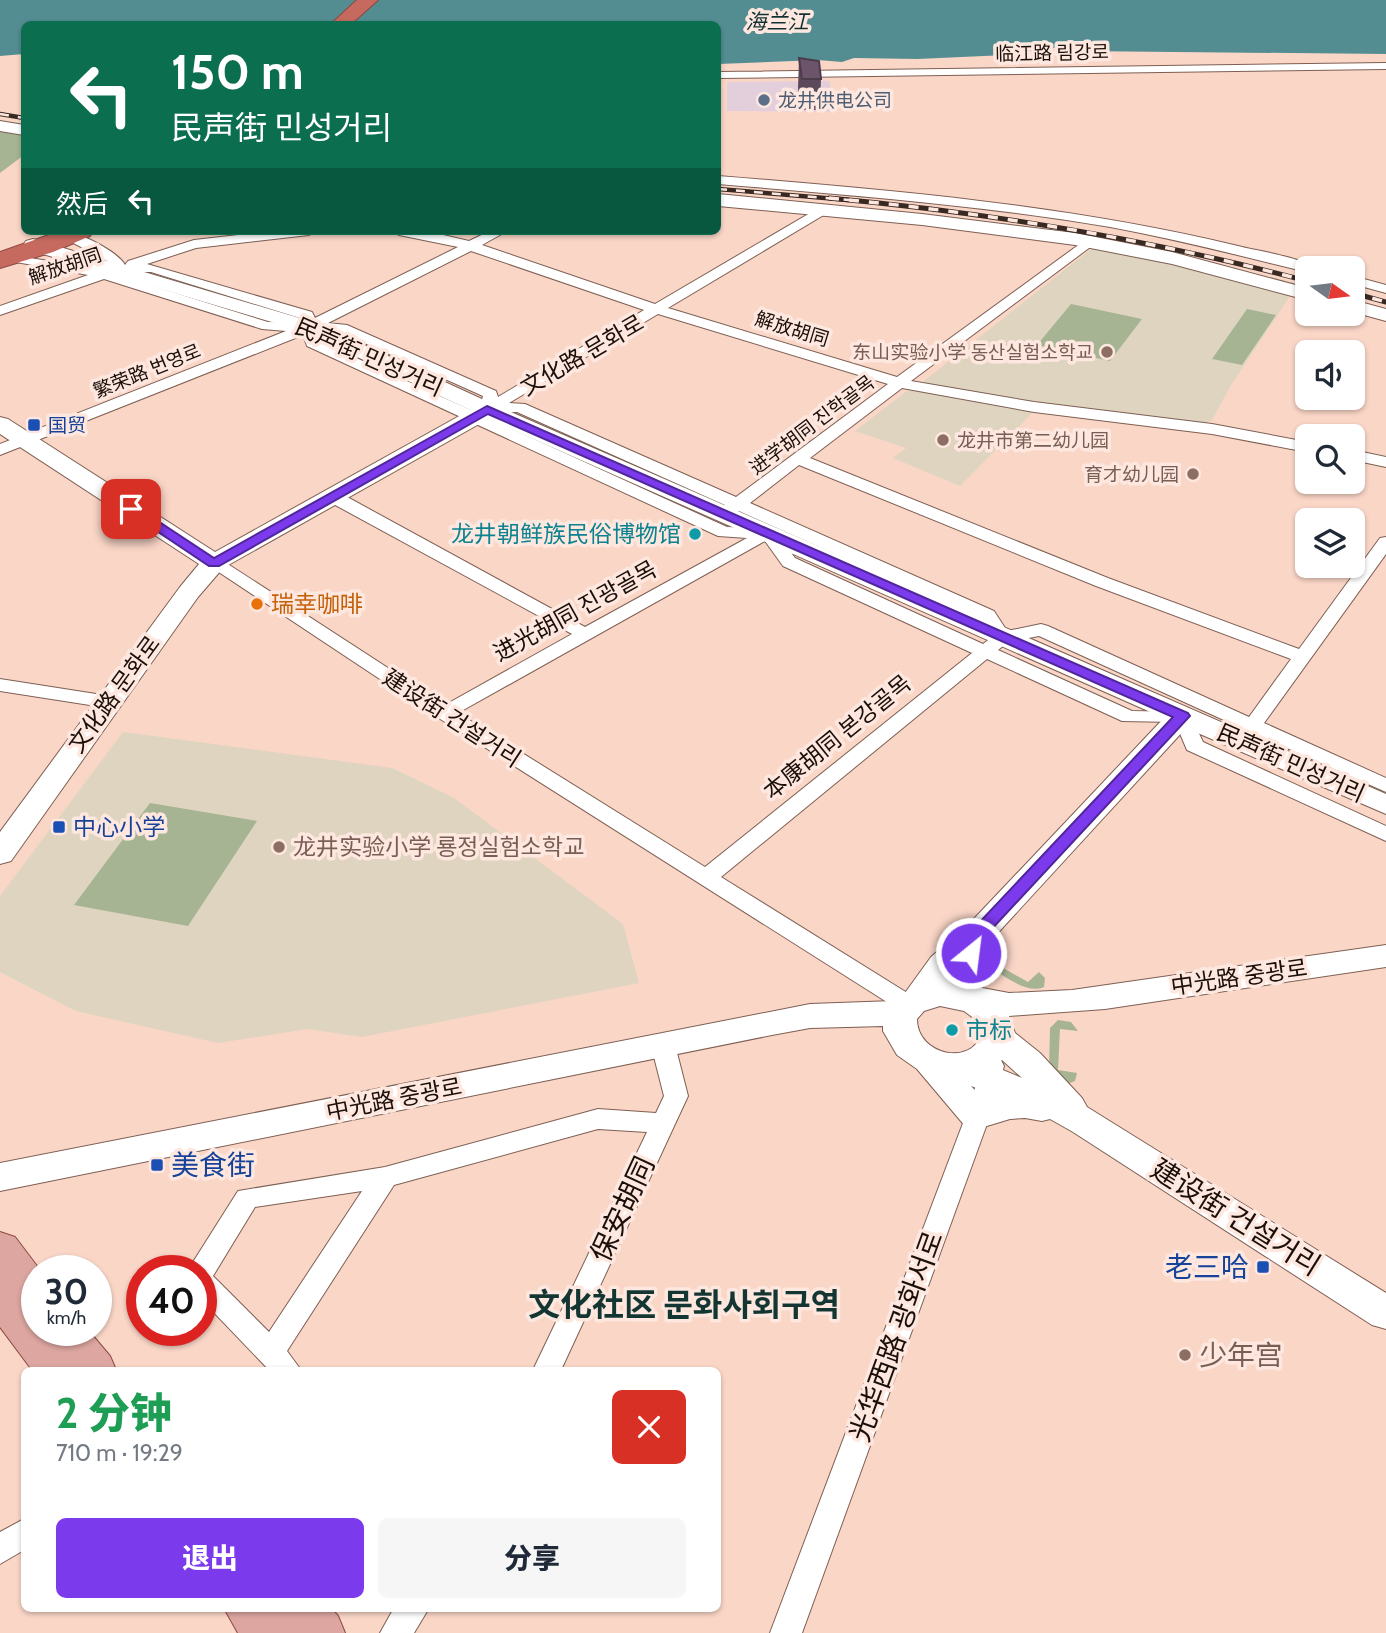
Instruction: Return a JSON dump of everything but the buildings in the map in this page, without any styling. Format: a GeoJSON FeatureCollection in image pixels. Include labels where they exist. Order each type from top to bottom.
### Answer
{"type":"FeatureCollection","features":[{"type":"Feature","properties":{"kind":"highway"},"geometry":{"type":"LineString","coordinates":[[344,21],[368,0]]}},
{"type":"Feature","properties":{"kind":"highway"},"geometry":{"type":"LineString","coordinates":[[354,21],[378,0]]}},
{"type":"Feature","properties":{"kind":"highway"},"geometry":{"type":"LineString","coordinates":[[3,257],[68,235]]}},
{"type":"Feature","properties":{"kind":"main road"},"geometry":{"type":"LineString","coordinates":[[0,1249],[18,1307],[56,1367]]}},
{"type":"Feature","properties":{"kind":"main road"},"geometry":{"type":"LineString","coordinates":[[75,1346],[92,1367]]}},
{"type":"Feature","properties":{"kind":"main road"},"geometry":{"type":"LineString","coordinates":[[252,1612],[269,1633]]}},
{"type":"Feature","properties":{"kind":"main road"},"geometry":{"type":"LineString","coordinates":[[301,1612],[320,1633]]}},
{"type":"Feature","properties":{"kind":"street","name":"临江路 림강로"},"geometry":{"type":"LineString","coordinates":[[721,75],[1386,66]]}},
{"type":"Feature","properties":{"kind":"street"},"geometry":{"type":"LineString","coordinates":[[0,126],[21,130]]}},
{"type":"Feature","properties":{"kind":"street"},"geometry":{"type":"LineString","coordinates":[[721,180],[947,200],[1084,219],[1184,238],[1295,265]]}},
{"type":"Feature","properties":{"kind":"street"},"geometry":{"type":"LineString","coordinates":[[721,200],[977,226],[1088,242],[1218,269],[1295,291]]}},
{"type":"Feature","properties":{"kind":"street","name":"文化路 문화로"},"geometry":{"type":"LineString","coordinates":[[0,854],[108,702],[202,575],[214,563],[480,414],[659,310],[822,210]]}},
{"type":"Feature","properties":{"kind":"street"},"geometry":{"type":"LineString","coordinates":[[3,257],[112,272],[115,259],[76,235]]}},
{"type":"Feature","properties":{"kind":"street","name":"解放胡同"},"geometry":{"type":"LineString","coordinates":[[0,310],[194,244],[274,235]]}},
{"type":"Feature","properties":{"kind":"street","name":"解放胡同"},"geometry":{"type":"LineString","coordinates":[[425,235],[471,246],[659,310],[900,384],[1034,407],[1212,429],[1295,445]]}},
{"type":"Feature","properties":{"kind":"street","name":"繁荣路 번영로"},"geometry":{"type":"LineString","coordinates":[[0,450],[309,327],[492,235]]}},
{"type":"Feature","properties":{"kind":"street","name":"进学胡同 진학골목"},"geometry":{"type":"LineString","coordinates":[[732,508],[1088,242]]}},
{"type":"Feature","properties":{"kind":"street","name":"民声街 민성거리"},"geometry":{"type":"LineString","coordinates":[[38,246],[112,272],[309,327],[480,414],[732,508],[768,533],[994,645],[1182,716],[1243,730],[1371,785],[1386,805]]}},
{"type":"Feature","properties":{"kind":"street"},"geometry":{"type":"LineString","coordinates":[[1365,283],[1386,289]]}},
{"type":"Feature","properties":{"kind":"street"},"geometry":{"type":"LineString","coordinates":[[1365,309],[1386,315]]}},
{"type":"Feature","properties":{"kind":"street"},"geometry":{"type":"LineString","coordinates":[[480,414],[724,532],[768,533]]}},
{"type":"Feature","properties":{"kind":"street","name":"建设街 건설거리"},"geometry":{"type":"LineString","coordinates":[[0,424],[444,713],[910,1006]]}},
{"type":"Feature","properties":{"kind":"street"},"geometry":{"type":"LineString","coordinates":[[1365,458],[1386,462]]}},
{"type":"Feature","properties":{"kind":"street"},"geometry":{"type":"LineString","coordinates":[[799,459],[1102,582],[1303,657]]}},
{"type":"Feature","properties":{"kind":"street"},"geometry":{"type":"LineString","coordinates":[[332,496],[583,633]]}},
{"type":"Feature","properties":{"kind":"street"},"geometry":{"type":"LineString","coordinates":[[732,508],[988,615],[994,645],[1041,630],[1243,730],[1303,657],[1386,542]]}},
{"type":"Feature","properties":{"kind":"street","name":"进光胡同 진광골목"},"geometry":{"type":"LineString","coordinates":[[444,713],[583,633],[768,533]]}},
{"type":"Feature","properties":{"kind":"street","name":"本康胡同 본강골목"},"geometry":{"type":"LineString","coordinates":[[705,878],[994,645]]}},
{"type":"Feature","properties":{"kind":"street"},"geometry":{"type":"LineString","coordinates":[[0,685],[108,702]]}},
{"type":"Feature","properties":{"kind":"street"},"geometry":{"type":"LineString","coordinates":[[1086,1122],[1034,1105],[1020,1104],[977,1116],[931,1059],[900,1035],[899,1020],[942,965],[981,931],[1182,716],[1194,746],[1386,834]]}},
{"type":"Feature","properties":{"kind":"street"},"geometry":{"type":"LineString","coordinates":[[981,931],[961,980],[961,995],[988,1012],[998,1034],[1086,1122]]}},
{"type":"Feature","properties":{"kind":"street","name":"中光路 중광로"},"geometry":{"type":"LineString","coordinates":[[971,1000],[1024,1005],[1093,998],[1386,956]]}},
{"type":"Feature","properties":{"kind":"street"},"geometry":{"type":"LineString","coordinates":[[910,1006],[939,994],[971,1000]]}},
{"type":"Feature","properties":{"kind":"street","name":"中光路 중광로"},"geometry":{"type":"LineString","coordinates":[[998,1034],[1093,998]]}},
{"type":"Feature","properties":{"kind":"street","name":"中光路 중광로"},"geometry":{"type":"LineString","coordinates":[[0,1177],[810,1016],[910,1006]]}},
{"type":"Feature","properties":{"kind":"street","name":"中光路 중광로"},"geometry":{"type":"LineString","coordinates":[[788,1022],[843,1027],[871,1033],[931,1059],[1046,1101],[1086,1122]]}},
{"type":"Feature","properties":{"kind":"street"},"geometry":{"type":"LineString","coordinates":[[931,1059],[984,1057],[993,1048],[998,1034]]}},
{"type":"Feature","properties":{"kind":"street","name":"光华西路 광화서로"},"geometry":{"type":"LineString","coordinates":[[786,1633],[977,1116],[990,1079],[998,1034]]}},
{"type":"Feature","properties":{"kind":"street","name":"保安胡同"},"geometry":{"type":"LineString","coordinates":[[548,1367],[676,1096],[663,1045]]}},
{"type":"Feature","properties":{"kind":"street"},"geometry":{"type":"LineString","coordinates":[[212,1255],[247,1198],[385,1177],[598,1119],[662,1123]]}},
{"type":"Feature","properties":{"kind":"street","name":"建设街 건설거리"},"geometry":{"type":"LineString","coordinates":[[1086,1122],[1386,1313]]}},
{"type":"Feature","properties":{"kind":"street"},"geometry":{"type":"LineString","coordinates":[[217,1298],[279,1361],[385,1177]]}},
{"type":"Feature","properties":{"kind":"street"},"geometry":{"type":"LineString","coordinates":[[0,1550],[21,1535]]}},
{"type":"Feature","properties":{"kind":"street"},"geometry":{"type":"LineString","coordinates":[[396,1633],[410,1612]]}},
{"type":"Feature","properties":{"kind":"shaded area"},"geometry":{"type":"Polygon","coordinates":[[[830,81],[832,112],[727,111],[727,82],[830,81]]]}},
{"type":"Feature","properties":{"kind":"shaded area","name":"东山实验小学 동산실험소학교"},"geometry":{"type":"Polygon","coordinates":[[[1099,248],[1292,293],[1231,385],[1212,420],[1205,423],[1032,403],[919,385],[1091,249],[1099,248]]]}},
{"type":"Feature","properties":{"kind":"shaded area","name":"龙井市第二幼儿园"},"geometry":{"type":"Polygon","coordinates":[[[907,391],[1035,410],[960,486],[893,458],[906,448],[855,431],[907,391]]]}},
{"type":"Feature","properties":{"kind":"shaded area","name":"龙井实验小学 룡정실험소학교"},"geometry":{"type":"Polygon","coordinates":[[[123,732],[392,768],[454,798],[623,924],[639,983],[362,1037],[308,1029],[218,1043],[76,1011],[0,972],[0,896],[123,732]]]}},
{"type":"Feature","properties":{"kind":"green space"},"geometry":{"type":"Polygon","coordinates":[[[0,131],[21,134],[21,157],[0,173],[0,131]]]}},
{"type":"Feature","properties":{"kind":"green space"},"geometry":{"type":"Polygon","coordinates":[[[1071,304],[1142,319],[1110,361],[1037,345],[1071,304]]]}},
{"type":"Feature","properties":{"kind":"green space"},"geometry":{"type":"Polygon","coordinates":[[[1247,309],[1276,315],[1242,365],[1212,359],[1247,309]]]}},
{"type":"Feature","properties":{"kind":"green space"},"geometry":{"type":"Polygon","coordinates":[[[150,803],[257,821],[188,926],[74,905],[150,803]]]}},
{"type":"Feature","properties":{"kind":"green space"},"geometry":{"type":"Polygon","coordinates":[[[1001,951],[1006,954],[996,964],[1028,982],[1039,972],[1045,978],[1044,987],[1037,989],[1023,986],[989,967],[984,961],[986,955],[1001,951]]]}},
{"type":"Feature","properties":{"kind":"green space"},"geometry":{"type":"Polygon","coordinates":[[[1058,1020],[1071,1022],[1078,1031],[1060,1029],[1058,1070],[1077,1073],[1075,1081],[1067,1084],[1049,1071],[1050,1028],[1058,1020]]]}},
{"type":"Feature","properties":{"kind":"water","name":"海兰江"},"geometry":{"type":"Polygon","coordinates":[[[0,0],[1386,0],[1386,54],[1078,51],[1079,48],[1092,47],[1065,46],[1006,55],[721,64],[721,21],[21,21],[21,54],[0,56],[0,0]]]}},
{"type":"Feature","properties":{"kind":"railway"},"geometry":{"type":"LineString","coordinates":[[0,114],[21,118]]}},
{"type":"Feature","properties":{"kind":"railway"},"geometry":{"type":"LineString","coordinates":[[721,189],[849,200]]}},
{"type":"Feature","properties":{"kind":"railway"},"geometry":{"type":"LineString","coordinates":[[829,198],[950,211],[1070,229],[1189,252],[1295,278]]}},
{"type":"Feature","properties":{"kind":"railway"},"geometry":{"type":"LineString","coordinates":[[1365,296],[1386,302]]}},
{"type":"Feature","properties":{"kind":"place","name":"龙井供电公司"},"geometry":{"type":"Point","coordinates":[764,100]}},
{"type":"Feature","properties":{"kind":"place","name":"东山实验小学 동산실험소학교"},"geometry":{"type":"Point","coordinates":[1107,352]}},
{"type":"Feature","properties":{"kind":"place","name":"国贸"},"geometry":{"type":"Point","coordinates":[34,425]}},
{"type":"Feature","properties":{"kind":"place","name":"龙井市第二幼儿园"},"geometry":{"type":"Point","coordinates":[943,440]}},
{"type":"Feature","properties":{"kind":"place","name":"育才幼儿园"},"geometry":{"type":"Point","coordinates":[1193,474]}},
{"type":"Feature","properties":{"kind":"place","name":"龙井朝鲜族民俗博物馆"},"geometry":{"type":"Point","coordinates":[695,534]}},
{"type":"Feature","properties":{"kind":"place","name":"瑞幸咖啡"},"geometry":{"type":"Point","coordinates":[257,604]}},
{"type":"Feature","properties":{"kind":"place","name":"中心小学"},"geometry":{"type":"Point","coordinates":[59,827]}},
{"type":"Feature","properties":{"kind":"place","name":"龙井实验小学 룡정실험소학교"},"geometry":{"type":"Point","coordinates":[279,847]}},
{"type":"Feature","properties":{"kind":"place","name":"市标"},"geometry":{"type":"Point","coordinates":[952,1030]}},
{"type":"Feature","properties":{"kind":"place","name":"美食街"},"geometry":{"type":"Point","coordinates":[157,1165]}},
{"type":"Feature","properties":{"kind":"place","name":"老三哈"},"geometry":{"type":"Point","coordinates":[1263,1267]}},
{"type":"Feature","properties":{"kind":"place","name":"少年宫"},"geometry":{"type":"Point","coordinates":[1185,1355]}},
{"type":"Feature","properties":{"kind":"district","name":"文化社区 문화사회구역"},"geometry":{"type":"Point","coordinates":[684,1304]}},
{"type":"Feature","properties":{"kind":"route"},"geometry":{"type":"LineString","coordinates":[[131,509],[214,563],[487,410],[1182,716],[981,931],[971,953]]}}]}
